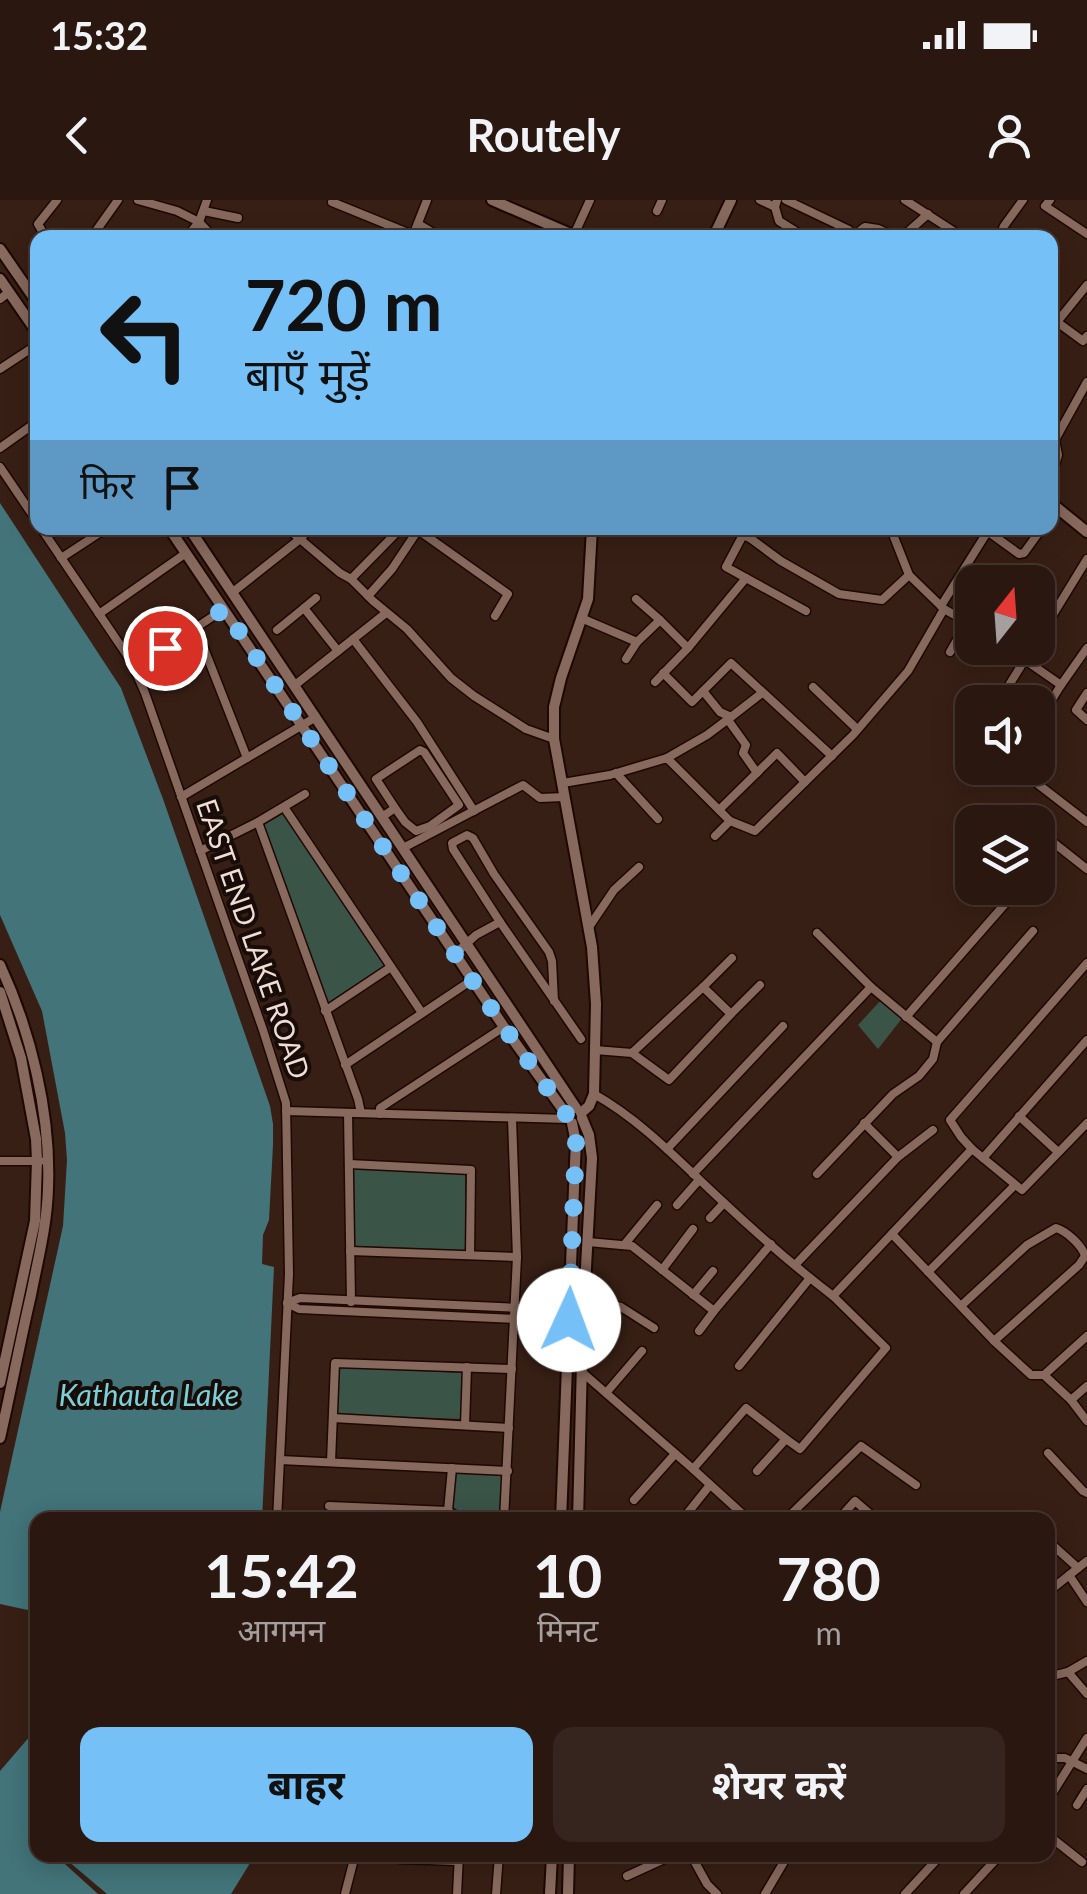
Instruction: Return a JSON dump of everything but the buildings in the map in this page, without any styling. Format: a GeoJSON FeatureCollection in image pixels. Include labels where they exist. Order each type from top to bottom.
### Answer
{"type":"FeatureCollection","features":[{"type":"Feature","properties":{"kind":"street"},"geometry":{"type":"LineString","coordinates":[[41,230],[38,224],[57,200]]}},
{"type":"Feature","properties":{"kind":"street"},"geometry":{"type":"LineString","coordinates":[[97,230],[118,200]]}},
{"type":"Feature","properties":{"kind":"street"},"geometry":{"type":"LineString","coordinates":[[138,200],[178,211],[206,230]]}},
{"type":"Feature","properties":{"kind":"street"},"geometry":{"type":"LineString","coordinates":[[192,230],[207,200]]}},
{"type":"Feature","properties":{"kind":"street"},"geometry":{"type":"LineString","coordinates":[[416,230],[427,200]]}},
{"type":"Feature","properties":{"kind":"street"},"geometry":{"type":"LineString","coordinates":[[492,200],[546,230]]}},
{"type":"Feature","properties":{"kind":"street"},"geometry":{"type":"LineString","coordinates":[[579,230],[590,200]]}},
{"type":"Feature","properties":{"kind":"street"},"geometry":{"type":"LineString","coordinates":[[657,211],[662,200]]}},
{"type":"Feature","properties":{"kind":"street"},"geometry":{"type":"LineString","coordinates":[[717,230],[731,200]]}},
{"type":"Feature","properties":{"kind":"street"},"geometry":{"type":"LineString","coordinates":[[760,200],[776,204],[779,220],[794,230]]}},
{"type":"Feature","properties":{"kind":"street"},"geometry":{"type":"LineString","coordinates":[[786,200],[849,230]]}},
{"type":"Feature","properties":{"kind":"street"},"geometry":{"type":"LineString","coordinates":[[904,200],[952,230]]}},
{"type":"Feature","properties":{"kind":"street"},"geometry":{"type":"LineString","coordinates":[[1002,230],[1023,200]]}},
{"type":"Feature","properties":{"kind":"street"},"geometry":{"type":"LineString","coordinates":[[1050,200],[1045,206],[1087,234]]}},
{"type":"Feature","properties":{"kind":"street"},"geometry":{"type":"LineString","coordinates":[[332,202],[399,230]]}},
{"type":"Feature","properties":{"kind":"street"},"geometry":{"type":"LineString","coordinates":[[204,211],[238,218]]}},
{"type":"Feature","properties":{"kind":"street"},"geometry":{"type":"LineString","coordinates":[[909,230],[928,214]]}},
{"type":"Feature","properties":{"kind":"street"},"geometry":{"type":"LineString","coordinates":[[418,224],[428,230]]}},
{"type":"Feature","properties":{"kind":"street"},"geometry":{"type":"LineString","coordinates":[[0,249],[30,292]]}},
{"type":"Feature","properties":{"kind":"street"},"geometry":{"type":"LineString","coordinates":[[0,279],[4,296],[30,325]]}},
{"type":"Feature","properties":{"kind":"street"},"geometry":{"type":"LineString","coordinates":[[1058,315],[1087,285]]}},
{"type":"Feature","properties":{"kind":"street"},"geometry":{"type":"LineString","coordinates":[[1058,322],[1083,341],[1087,336]]}},
{"type":"Feature","properties":{"kind":"street"},"geometry":{"type":"LineString","coordinates":[[0,369],[30,349]]}},
{"type":"Feature","properties":{"kind":"street"},"geometry":{"type":"LineString","coordinates":[[1058,434],[1087,382]]}},
{"type":"Feature","properties":{"kind":"street"},"geometry":{"type":"LineString","coordinates":[[0,448],[30,427]]}},
{"type":"Feature","properties":{"kind":"street","name":"EAST END LAKE ROAD"},"geometry":{"type":"LineString","coordinates":[[0,467],[30,511]]}},
{"type":"Feature","properties":{"kind":"street"},"geometry":{"type":"LineString","coordinates":[[1058,512],[1086,529]]}},
{"type":"Feature","properties":{"kind":"street","name":"EAST END LAKE ROAD"},"geometry":{"type":"LineString","coordinates":[[46,535],[134,669],[145,693],[286,1102],[287,1303],[278,1512]]}},
{"type":"Feature","properties":{"kind":"street"},"geometry":{"type":"LineString","coordinates":[[61,558],[96,535]]}},
{"type":"Feature","properties":{"kind":"street"},"geometry":{"type":"LineString","coordinates":[[174,535],[472,980],[590,1135],[578,1512]]}},
{"type":"Feature","properties":{"kind":"street"},"geometry":{"type":"LineString","coordinates":[[194,535],[470,942],[574,1116],[561,1512]]}},
{"type":"Feature","properties":{"kind":"street"},"geometry":{"type":"LineString","coordinates":[[296,535],[408,630],[451,678],[526,729],[554,740]]}},
{"type":"Feature","properties":{"kind":"street"},"geometry":{"type":"LineString","coordinates":[[232,592],[303,535]]}},
{"type":"Feature","properties":{"kind":"street"},"geometry":{"type":"LineString","coordinates":[[351,579],[394,535]]}},
{"type":"Feature","properties":{"kind":"street"},"geometry":{"type":"LineString","coordinates":[[368,596],[392,569],[414,535]]}},
{"type":"Feature","properties":{"kind":"street"},"geometry":{"type":"LineString","coordinates":[[428,535],[508,594],[494,616]]}},
{"type":"Feature","properties":{"kind":"street"},"geometry":{"type":"LineString","coordinates":[[286,1110],[512,1119],[574,1116],[589,1106],[594,1094],[596,1004],[592,947],[554,740],[554,707],[588,599],[592,535]]}},
{"type":"Feature","properties":{"kind":"street"},"geometry":{"type":"LineString","coordinates":[[806,611],[726,568],[743,535],[838,594],[882,600],[909,576]]}},
{"type":"Feature","properties":{"kind":"street"},"geometry":{"type":"LineString","coordinates":[[895,535],[909,576],[942,607],[955,612]]}},
{"type":"Feature","properties":{"kind":"street"},"geometry":{"type":"LineString","coordinates":[[667,758],[730,821],[755,831],[832,756],[908,671],[985,535]]}},
{"type":"Feature","properties":{"kind":"street"},"geometry":{"type":"LineString","coordinates":[[993,535],[1019,554],[1037,535]]}},
{"type":"Feature","properties":{"kind":"street"},"geometry":{"type":"LineString","coordinates":[[99,614],[186,553]]}},
{"type":"Feature","properties":{"kind":"street"},"geometry":{"type":"LineString","coordinates":[[1055,611],[1087,559]]}},
{"type":"Feature","properties":{"kind":"street"},"geometry":{"type":"LineString","coordinates":[[654,682],[746,578]]}},
{"type":"Feature","properties":{"kind":"street"},"geometry":{"type":"LineString","coordinates":[[276,630],[316,598]]}},
{"type":"Feature","properties":{"kind":"street"},"geometry":{"type":"LineString","coordinates":[[636,599],[688,648]]}},
{"type":"Feature","properties":{"kind":"street"},"geometry":{"type":"LineString","coordinates":[[304,608],[338,651]]}},
{"type":"Feature","properties":{"kind":"street"},"geometry":{"type":"LineString","coordinates":[[134,669],[224,609]]}},
{"type":"Feature","properties":{"kind":"street"},"geometry":{"type":"LineString","coordinates":[[295,685],[386,613]]}},
{"type":"Feature","properties":{"kind":"street"},"geometry":{"type":"LineString","coordinates":[[582,618],[636,642]]}},
{"type":"Feature","properties":{"kind":"street"},"geometry":{"type":"LineString","coordinates":[[626,659],[636,642],[660,620]]}},
{"type":"Feature","properties":{"kind":"street"},"geometry":{"type":"LineString","coordinates":[[196,628],[247,758]]}},
{"type":"Feature","properties":{"kind":"street"},"geometry":{"type":"LineString","coordinates":[[353,639],[416,722],[474,811]]}},
{"type":"Feature","properties":{"kind":"street"},"geometry":{"type":"LineString","coordinates":[[950,652],[955,644]]}},
{"type":"Feature","properties":{"kind":"street"},"geometry":{"type":"LineString","coordinates":[[1055,693],[1087,648]]}},
{"type":"Feature","properties":{"kind":"street"},"geometry":{"type":"LineString","coordinates":[[663,674],[692,702],[731,663],[832,756]]}},
{"type":"Feature","properties":{"kind":"street"},"geometry":{"type":"LineString","coordinates":[[1031,665],[1060,685]]}},
{"type":"Feature","properties":{"kind":"street"},"geometry":{"type":"LineString","coordinates":[[813,687],[857,729]]}},
{"type":"Feature","properties":{"kind":"street"},"geometry":{"type":"LineString","coordinates":[[702,692],[729,718],[746,744],[744,754],[757,773]]}},
{"type":"Feature","properties":{"kind":"street"},"geometry":{"type":"LineString","coordinates":[[562,783],[616,774],[667,758],[707,735],[762,693]]}},
{"type":"Feature","properties":{"kind":"street"},"geometry":{"type":"LineString","coordinates":[[1087,693],[1076,710],[1087,720]]}},
{"type":"Feature","properties":{"kind":"street"},"geometry":{"type":"LineString","coordinates":[[181,797],[316,717]]}},
{"type":"Feature","properties":{"kind":"street"},"geometry":{"type":"LineString","coordinates":[[420,750],[460,805],[416,831],[395,808],[376,779],[420,750]]}},
{"type":"Feature","properties":{"kind":"street"},"geometry":{"type":"LineString","coordinates":[[719,810],[778,753],[806,782]]}},
{"type":"Feature","properties":{"kind":"street"},"geometry":{"type":"LineString","coordinates":[[616,774],[658,819]]}},
{"type":"Feature","properties":{"kind":"street"},"geometry":{"type":"LineString","coordinates":[[1040,785],[1087,822]]}},
{"type":"Feature","properties":{"kind":"street"},"geometry":{"type":"LineString","coordinates":[[403,848],[524,786],[540,798],[565,797]]}},
{"type":"Feature","properties":{"kind":"street"},"geometry":{"type":"LineString","coordinates":[[200,851],[306,794]]}},
{"type":"Feature","properties":{"kind":"street"},"geometry":{"type":"LineString","coordinates":[[284,807],[422,1013]]}},
{"type":"Feature","properties":{"kind":"street"},"geometry":{"type":"LineString","coordinates":[[382,817],[395,808]]}},
{"type":"Feature","properties":{"kind":"street"},"geometry":{"type":"LineString","coordinates":[[715,836],[730,821]]}},
{"type":"Feature","properties":{"kind":"street"},"geometry":{"type":"LineString","coordinates":[[258,822],[361,1114]]}},
{"type":"Feature","properties":{"kind":"street"},"geometry":{"type":"LineString","coordinates":[[554,1001],[552,961],[474,838],[467,835],[452,844],[453,849],[500,922],[554,1001],[582,1039]]}},
{"type":"Feature","properties":{"kind":"street"},"geometry":{"type":"LineString","coordinates":[[1055,844],[1087,869]]}},
{"type":"Feature","properties":{"kind":"street"},"geometry":{"type":"LineString","coordinates":[[589,927],[614,890],[638,867]]}},
{"type":"Feature","properties":{"kind":"street"},"geometry":{"type":"LineString","coordinates":[[494,911],[511,898]]}},
{"type":"Feature","properties":{"kind":"street"},"geometry":{"type":"LineString","coordinates":[[906,1016],[1003,905]]}},
{"type":"Feature","properties":{"kind":"street"},"geometry":{"type":"LineString","coordinates":[[455,954],[500,922]]}},
{"type":"Feature","properties":{"kind":"street"},"geometry":{"type":"LineString","coordinates":[[510,936],[528,923]]}},
{"type":"Feature","properties":{"kind":"street"},"geometry":{"type":"LineString","coordinates":[[817,1174],[893,1094],[919,1076],[933,1059],[937,1042],[1033,931]]}},
{"type":"Feature","properties":{"kind":"street"},"geometry":{"type":"LineString","coordinates":[[817,933],[871,987],[937,1042]]}},
{"type":"Feature","properties":{"kind":"street"},"geometry":{"type":"LineString","coordinates":[[632,1054],[732,958]]}},
{"type":"Feature","properties":{"kind":"street"},"geometry":{"type":"LineString","coordinates":[[1087,963],[950,1120],[972,1149],[1022,1190],[1087,1122]]}},
{"type":"Feature","properties":{"kind":"street"},"geometry":{"type":"LineString","coordinates":[[0,965],[18,1003],[30,1046],[48,1145],[0,1383]]}},
{"type":"Feature","properties":{"kind":"street"},"geometry":{"type":"LineString","coordinates":[[325,1011],[391,967]]}},
{"type":"Feature","properties":{"kind":"street"},"geometry":{"type":"LineString","coordinates":[[345,1065],[472,980]]}},
{"type":"Feature","properties":{"kind":"street"},"geometry":{"type":"LineString","coordinates":[[595,1050],[632,1054],[669,1080],[760,985]]}},
{"type":"Feature","properties":{"kind":"street"},"geometry":{"type":"LineString","coordinates":[[703,987],[731,1014]]}},
{"type":"Feature","properties":{"kind":"street"},"geometry":{"type":"LineString","coordinates":[[677,1206],[696,1177],[871,987]]}},
{"type":"Feature","properties":{"kind":"street"},"geometry":{"type":"LineString","coordinates":[[0,992],[22,1060],[42,1161],[46,1225],[0,1438]]}},
{"type":"Feature","properties":{"kind":"street"},"geometry":{"type":"LineString","coordinates":[[380,1114],[380,1108],[504,1026]]}},
{"type":"Feature","properties":{"kind":"street"},"geometry":{"type":"LineString","coordinates":[[667,1149],[783,1026]]}},
{"type":"Feature","properties":{"kind":"street"},"geometry":{"type":"LineString","coordinates":[[983,1158],[1087,1040]]}},
{"type":"Feature","properties":{"kind":"street"},"geometry":{"type":"LineString","coordinates":[[594,1094],[616,1106],[667,1149],[886,1348],[800,1449],[746,1408],[693,1469]]}},
{"type":"Feature","properties":{"kind":"street"},"geometry":{"type":"LineString","coordinates":[[348,1113],[351,1312]]}},
{"type":"Feature","properties":{"kind":"street"},"geometry":{"type":"LineString","coordinates":[[1019,1116],[1058,1152]]}},
{"type":"Feature","properties":{"kind":"street"},"geometry":{"type":"LineString","coordinates":[[505,1512],[517,1257],[512,1119]]}},
{"type":"Feature","properties":{"kind":"street"},"geometry":{"type":"LineString","coordinates":[[864,1123],[898,1156]]}},
{"type":"Feature","properties":{"kind":"street"},"geometry":{"type":"LineString","coordinates":[[794,1265],[898,1156],[933,1130]]}},
{"type":"Feature","properties":{"kind":"street"},"geometry":{"type":"LineString","coordinates":[[833,1296],[972,1149]]}},
{"type":"Feature","properties":{"kind":"street"},"geometry":{"type":"LineString","coordinates":[[0,1162],[42,1161]]}},
{"type":"Feature","properties":{"kind":"street"},"geometry":{"type":"LineString","coordinates":[[349,1164],[471,1170],[470,1255]]}},
{"type":"Feature","properties":{"kind":"street"},"geometry":{"type":"LineString","coordinates":[[928,1272],[1015,1185]]}},
{"type":"Feature","properties":{"kind":"street"},"geometry":{"type":"LineString","coordinates":[[710,1218],[724,1203]]}},
{"type":"Feature","properties":{"kind":"street"},"geometry":{"type":"LineString","coordinates":[[624,1244],[657,1205]]}},
{"type":"Feature","properties":{"kind":"street"},"geometry":{"type":"LineString","coordinates":[[962,1305],[1027,1245],[1056,1228],[1083,1249],[1086,1257],[994,1341]]}},
{"type":"Feature","properties":{"kind":"street"},"geometry":{"type":"LineString","coordinates":[[662,1270],[693,1229]]}},
{"type":"Feature","properties":{"kind":"street"},"geometry":{"type":"LineString","coordinates":[[892,1234],[1031,1375],[1044,1375],[1087,1336]]}},
{"type":"Feature","properties":{"kind":"street"},"geometry":{"type":"LineString","coordinates":[[588,1242],[632,1246],[714,1311]]}},
{"type":"Feature","properties":{"kind":"street"},"geometry":{"type":"LineString","coordinates":[[699,1331],[770,1244]]}},
{"type":"Feature","properties":{"kind":"street"},"geometry":{"type":"LineString","coordinates":[[350,1251],[517,1257]]}},
{"type":"Feature","properties":{"kind":"street"},"geometry":{"type":"LineString","coordinates":[[693,1295],[713,1272]]}},
{"type":"Feature","properties":{"kind":"street"},"geometry":{"type":"LineString","coordinates":[[739,1366],[810,1278]]}},
{"type":"Feature","properties":{"kind":"street"},"geometry":{"type":"LineString","coordinates":[[287,1303],[300,1298],[515,1307],[584,1316]]}},
{"type":"Feature","properties":{"kind":"street"},"geometry":{"type":"LineString","coordinates":[[585,1298],[621,1307],[654,1328]]}},
{"type":"Feature","properties":{"kind":"street"},"geometry":{"type":"LineString","coordinates":[[287,1303],[299,1310],[514,1318],[569,1315]]}},
{"type":"Feature","properties":{"kind":"street"},"geometry":{"type":"LineString","coordinates":[[606,1393],[642,1351]]}},
{"type":"Feature","properties":{"kind":"street"},"geometry":{"type":"LineString","coordinates":[[331,1462],[335,1362],[512,1369]]}},
{"type":"Feature","properties":{"kind":"street"},"geometry":{"type":"LineString","coordinates":[[465,1425],[467,1367]]}},
{"type":"Feature","properties":{"kind":"street"},"geometry":{"type":"LineString","coordinates":[[583,1373],[740,1512]]}},
{"type":"Feature","properties":{"kind":"street"},"geometry":{"type":"LineString","coordinates":[[1044,1375],[1087,1421]]}},
{"type":"Feature","properties":{"kind":"street"},"geometry":{"type":"LineString","coordinates":[[1071,1400],[1087,1386]]}},
{"type":"Feature","properties":{"kind":"street"},"geometry":{"type":"LineString","coordinates":[[332,1418],[509,1428]]}},
{"type":"Feature","properties":{"kind":"street"},"geometry":{"type":"LineString","coordinates":[[756,1471],[786,1439]]}},
{"type":"Feature","properties":{"kind":"street"},"geometry":{"type":"LineString","coordinates":[[793,1512],[860,1446],[916,1485]]}},
{"type":"Feature","properties":{"kind":"street"},"geometry":{"type":"LineString","coordinates":[[1048,1453],[1087,1493]]}},
{"type":"Feature","properties":{"kind":"street"},"geometry":{"type":"LineString","coordinates":[[634,1500],[675,1454]]}},
{"type":"Feature","properties":{"kind":"street"},"geometry":{"type":"LineString","coordinates":[[280,1460],[508,1471]]}},
{"type":"Feature","properties":{"kind":"street"},"geometry":{"type":"LineString","coordinates":[[329,1506],[448,1511],[452,1468]]}},
{"type":"Feature","properties":{"kind":"street"},"geometry":{"type":"LineString","coordinates":[[688,1512],[710,1485]]}},
{"type":"Feature","properties":{"kind":"street"},"geometry":{"type":"LineString","coordinates":[[846,1512],[855,1502],[868,1512]]}},
{"type":"Feature","properties":{"kind":"street"},"geometry":{"type":"LineString","coordinates":[[1055,1547],[1078,1568]]}},
{"type":"Feature","properties":{"kind":"street"},"geometry":{"type":"LineString","coordinates":[[1055,1586],[1087,1561]]}},
{"type":"Feature","properties":{"kind":"street"},"geometry":{"type":"LineString","coordinates":[[1069,1575],[1087,1602]]}},
{"type":"Feature","properties":{"kind":"street"},"geometry":{"type":"LineString","coordinates":[[1055,1674],[1068,1672],[1087,1661]]}},
{"type":"Feature","properties":{"kind":"street"},"geometry":{"type":"LineString","coordinates":[[1068,1672],[1087,1694]]}},
{"type":"Feature","properties":{"kind":"street"},"geometry":{"type":"LineString","coordinates":[[1055,1788],[1087,1738]]}},
{"type":"Feature","properties":{"kind":"street"},"geometry":{"type":"LineString","coordinates":[[1055,1759],[1072,1760],[1087,1769]]}},
{"type":"Feature","properties":{"kind":"street"},"geometry":{"type":"LineString","coordinates":[[1077,1805],[1087,1789]]}},
{"type":"Feature","properties":{"kind":"street"},"geometry":{"type":"LineString","coordinates":[[1055,1841],[1082,1862]]}},
{"type":"Feature","properties":{"kind":"street"},"geometry":{"type":"LineString","coordinates":[[345,1894],[353,1862]]}},
{"type":"Feature","properties":{"kind":"street"},"geometry":{"type":"LineString","coordinates":[[457,1894],[459,1862]]}},
{"type":"Feature","properties":{"kind":"street"},"geometry":{"type":"LineString","coordinates":[[496,1894],[498,1862]]}},
{"type":"Feature","properties":{"kind":"street"},"geometry":{"type":"LineString","coordinates":[[550,1894],[552,1862]]}},
{"type":"Feature","properties":{"kind":"street"},"geometry":{"type":"LineString","coordinates":[[568,1894],[569,1862]]}},
{"type":"Feature","properties":{"kind":"street"},"geometry":{"type":"LineString","coordinates":[[627,1876],[657,1862]]}},
{"type":"Feature","properties":{"kind":"street"},"geometry":{"type":"LineString","coordinates":[[695,1862],[717,1894]]}},
{"type":"Feature","properties":{"kind":"street"},"geometry":{"type":"LineString","coordinates":[[765,1894],[784,1862]]}},
{"type":"Feature","properties":{"kind":"street"},"geometry":{"type":"LineString","coordinates":[[905,1894],[935,1862]]}},
{"type":"Feature","properties":{"kind":"street"},"geometry":{"type":"LineString","coordinates":[[964,1894],[994,1862]]}},
{"type":"Feature","properties":{"kind":"green space"},"geometry":{"type":"Polygon","coordinates":[[[283,814],[384,966],[326,1004],[264,825],[283,814]]]}},
{"type":"Feature","properties":{"kind":"green space"},"geometry":{"type":"Polygon","coordinates":[[[882,999],[903,1017],[878,1049],[858,1025],[882,999]]]}},
{"type":"Feature","properties":{"kind":"green space"},"geometry":{"type":"Polygon","coordinates":[[[354,1169],[465,1174],[466,1250],[355,1246],[354,1169]]]}},
{"type":"Feature","properties":{"kind":"green space"},"geometry":{"type":"Polygon","coordinates":[[[339,1367],[463,1373],[461,1419],[337,1414],[339,1367]]]}},
{"type":"Feature","properties":{"kind":"green space"},"geometry":{"type":"Polygon","coordinates":[[[455,1473],[502,1475],[500,1512],[460,1512],[453,1507],[455,1473]]]}},
{"type":"Feature","properties":{"kind":"water","name":"Kathauta Lake"},"geometry":{"type":"Polygon","coordinates":[[[0,503],[121,688],[163,799],[273,1124],[269,1220],[263,1235],[262,1264],[274,1267],[262,1512],[30,1512],[30,1610],[0,1604],[0,1512],[63,1226],[67,1160],[42,1011],[0,915],[0,503]]]}},
{"type":"Feature","properties":{"kind":"water"},"geometry":{"type":"Polygon","coordinates":[[[30,1736],[30,1862],[63,1862],[98,1894],[0,1894],[0,1771],[30,1736]]]}},
{"type":"Feature","properties":{"kind":"water"},"geometry":{"type":"Polygon","coordinates":[[[69,1862],[251,1862],[231,1894],[107,1894],[69,1862]]]}},
{"type":"Feature","properties":{"kind":"route"},"geometry":{"type":"LineString","coordinates":[[165,648],[224,609],[572,1123],[576,1143],[569,1320]]}}]}
